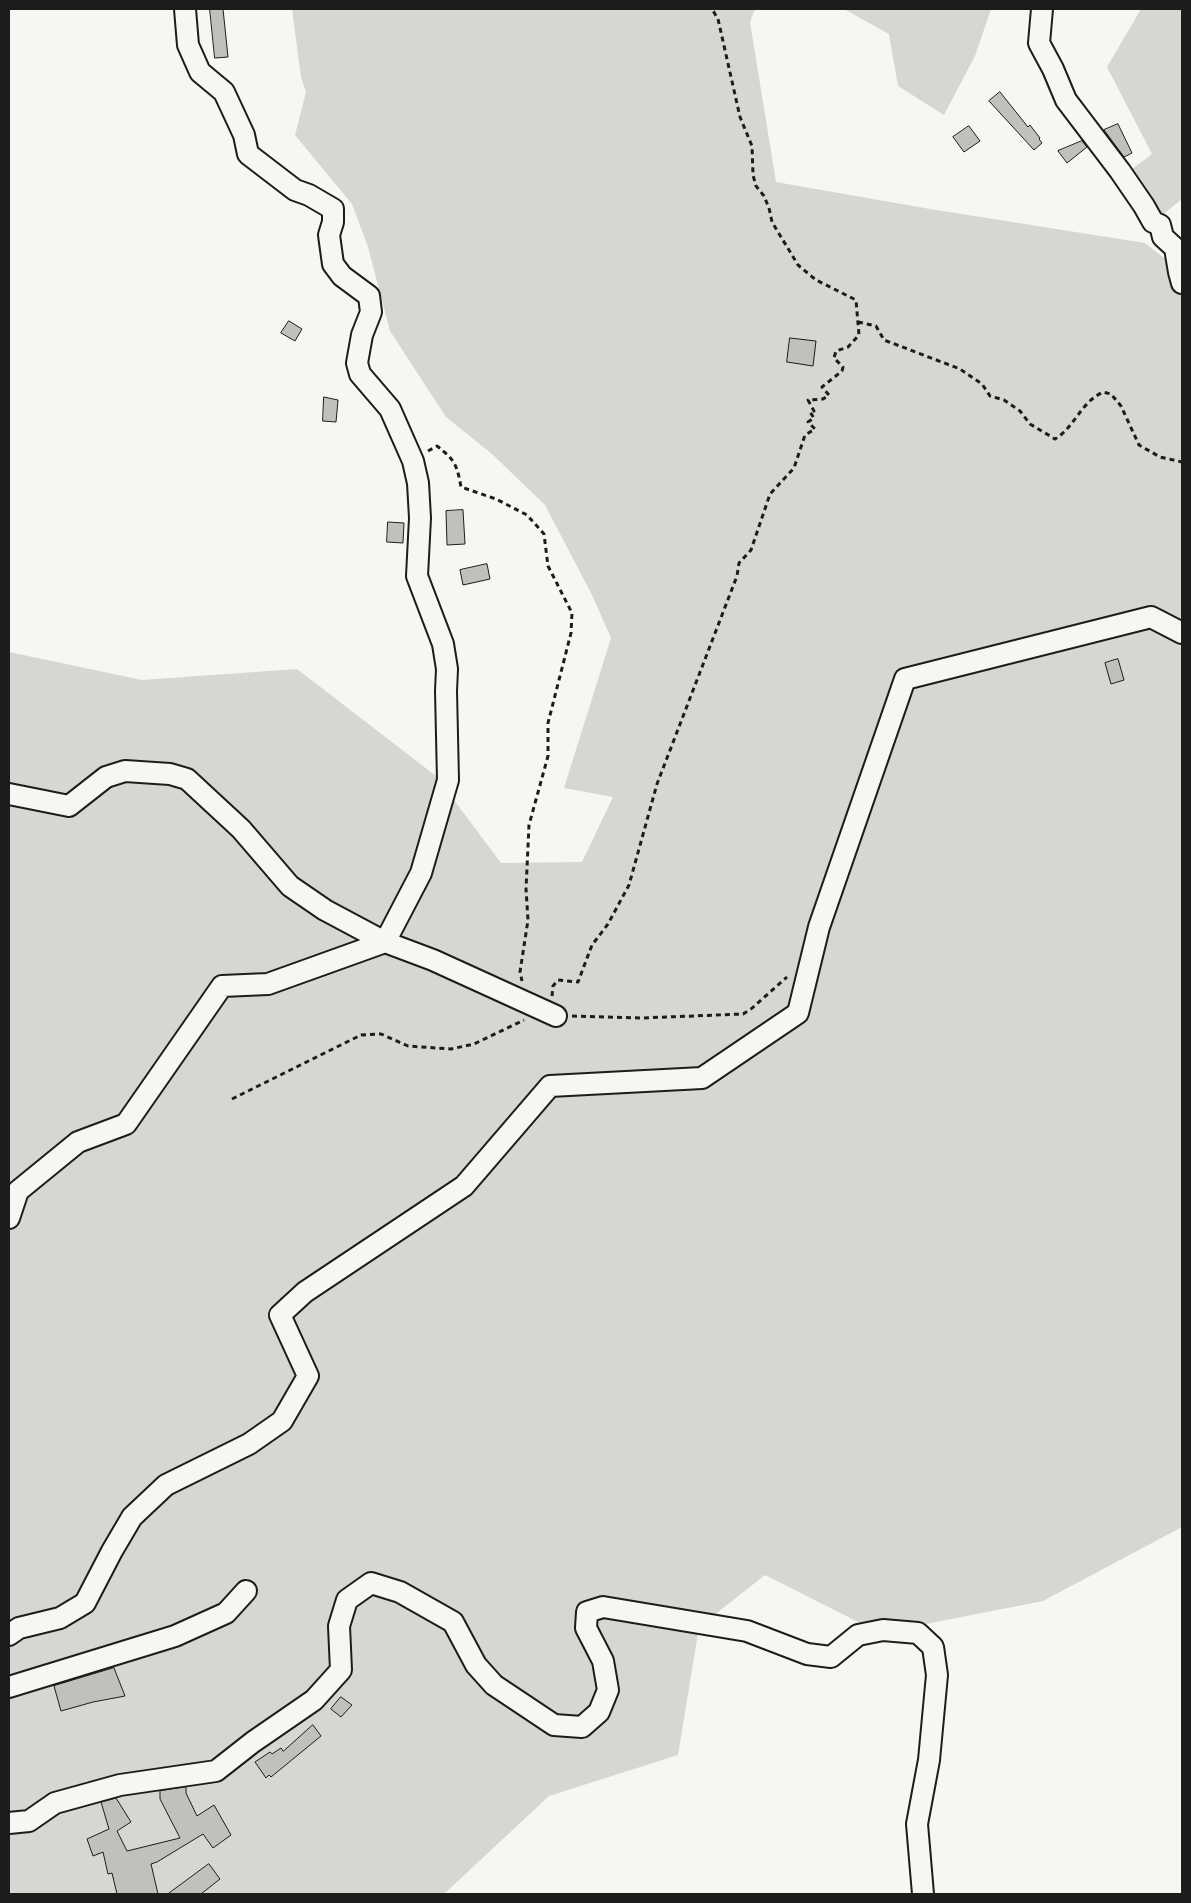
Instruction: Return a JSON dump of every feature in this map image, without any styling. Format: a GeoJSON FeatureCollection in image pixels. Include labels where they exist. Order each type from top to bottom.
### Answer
{"type":"FeatureCollection","features":[{"type":"Feature","properties":{"kind":"street"},"geometry":{"type":"LineString","coordinates":[[9,1218],[18,1191],[78,1142],[126,1124],[222,986],[268,984],[385,942],[421,873],[448,780],[447,669],[442,644],[417,576],[420,518],[418,483],[413,461],[390,409],[360,374],[357,363],[362,335],[371,312],[369,296],[342,276],[332,264],[329,234],[334,210],[309,195],[295,190],[248,154],[244,135],[224,92],[200,72],[188,45],[185,9]]}},
{"type":"Feature","properties":{"kind":"street"},"geometry":{"type":"LineString","coordinates":[[1042,9],[1039,42],[1066,100],[1120,171],[1153,222],[1160,226],[1164,237],[1175,248],[1182,283]]}},
{"type":"Feature","properties":{"kind":"street"},"geometry":{"type":"LineString","coordinates":[[9,1635],[19,1628],[60,1618],[85,1603],[132,1517],[166,1484],[249,1444],[282,1420],[308,1376],[280,1314],[305,1292],[464,1186],[550,1086],[702,1078],[798,1013],[819,927],[905,679],[1151,617],[1182,633]]}},
{"type":"Feature","properties":{"kind":"street"},"geometry":{"type":"LineString","coordinates":[[15,798],[69,806],[106,777],[125,771],[170,774],[187,779],[241,829],[290,886],[325,910],[385,942],[433,960],[556,1016]]}},
{"type":"Feature","properties":{"kind":"street"},"geometry":{"type":"LineString","coordinates":[[9,1823],[29,1821],[54,1803],[120,1785],[216,1771],[253,1742],[314,1700],[341,1670],[339,1626],[347,1600],[371,1583],[400,1592],[453,1622],[476,1664],[494,1684],[554,1725],[582,1727],[599,1712],[608,1690],[603,1661],[586,1628],[587,1612],[603,1607],[746,1631],[807,1654],[831,1657],[858,1635],[883,1630],[918,1633],[933,1647],[937,1675],[929,1760],[917,1824],[922,1894]]}},
{"type":"Feature","properties":{"kind":"street"},"geometry":{"type":"LineString","coordinates":[[9,1687],[175,1636],[226,1613],[246,1592]]}},
{"type":"Feature","properties":{"kind":"path"},"geometry":{"type":"LineString","coordinates":[[712,9],[718,19],[740,117],[752,146],[753,174],[756,186],[764,196],[772,222],[798,265],[816,280],[856,300],[858,335],[848,347],[836,350],[834,358],[843,366],[842,372],[822,387],[829,395],[823,399],[808,400],[814,411],[810,412],[814,418],[808,422],[815,429],[805,435],[794,468],[770,494],[751,550],[740,563],[657,784],[629,885],[608,924],[592,945],[578,982],[558,980],[553,986],[552,998],[556,1016],[642,1018],[742,1014],[791,973]]}},
{"type":"Feature","properties":{"kind":"path"},"geometry":{"type":"LineString","coordinates":[[858,322],[876,326],[884,340],[960,368],[982,384],[990,396],[1004,400],[1020,411],[1030,424],[1055,439],[1061,435],[1082,407],[1093,397],[1103,392],[1111,394],[1121,406],[1139,445],[1160,458],[1182,462]]}},
{"type":"Feature","properties":{"kind":"path"},"geometry":{"type":"LineString","coordinates":[[427,452],[437,446],[452,457],[458,469],[461,487],[496,499],[527,515],[544,534],[548,566],[572,613],[571,633],[548,723],[548,756],[529,825],[526,889],[528,920],[520,972],[523,987]]}},
{"type":"Feature","properties":{"kind":"path"},"geometry":{"type":"LineString","coordinates":[[232,1099],[361,1035],[381,1034],[408,1046],[451,1049],[474,1044],[526,1019]]}},
{"type":"Feature","properties":{"kind":"shaded area"},"geometry":{"type":"Polygon","coordinates":[[[292,9],[755,9],[750,22],[776,182],[930,209],[1145,243],[1182,272],[1182,1527],[1043,1601],[880,1633],[765,1575],[699,1627],[678,1755],[549,1796],[444,1894],[9,1894],[9,652],[142,680],[297,669],[436,776],[501,863],[582,862],[613,797],[564,788],[611,638],[592,595],[545,505],[492,454],[446,417],[390,331],[368,247],[352,204],[295,135],[306,92],[301,77],[292,9]]]}},
{"type":"Feature","properties":{"kind":"shaded area"},"geometry":{"type":"Polygon","coordinates":[[[844,9],[991,9],[975,56],[944,115],[898,86],[889,34],[844,9]]]}},
{"type":"Feature","properties":{"kind":"shaded area"},"geometry":{"type":"Polygon","coordinates":[[[1141,9],[1182,9],[1182,199],[1145,229],[1115,182],[1152,154],[1107,67],[1141,9]]]}},
{"type":"Feature","properties":{"kind":"building"},"geometry":{"type":"Polygon","coordinates":[[[210,9],[223,9],[228,57],[215,58],[210,9]]]}},
{"type":"Feature","properties":{"kind":"building"},"geometry":{"type":"Polygon","coordinates":[[[1000,92],[1028,127],[1030,125],[1040,138],[1042,143],[1034,150],[989,101],[1000,92]]]}},
{"type":"Feature","properties":{"kind":"building"},"geometry":{"type":"Polygon","coordinates":[[[1118,124],[1132,153],[1124,157],[1104,130],[1118,124]]]}},
{"type":"Feature","properties":{"kind":"building"},"geometry":{"type":"Polygon","coordinates":[[[969,126],[980,141],[964,152],[953,137],[969,126]]]}},
{"type":"Feature","properties":{"kind":"building"},"geometry":{"type":"Polygon","coordinates":[[[1082,141],[1087,147],[1067,163],[1058,151],[1082,141]]]}},
{"type":"Feature","properties":{"kind":"building"},"geometry":{"type":"Polygon","coordinates":[[[289,321],[302,329],[295,341],[281,333],[289,321]]]}},
{"type":"Feature","properties":{"kind":"building"},"geometry":{"type":"Polygon","coordinates":[[[790,338],[816,341],[813,366],[787,362],[790,338]]]}},
{"type":"Feature","properties":{"kind":"building"},"geometry":{"type":"Polygon","coordinates":[[[324,397],[338,400],[336,422],[323,421],[324,397]]]}},
{"type":"Feature","properties":{"kind":"building"},"geometry":{"type":"Polygon","coordinates":[[[463,510],[465,544],[447,545],[446,511],[463,510]]]}},
{"type":"Feature","properties":{"kind":"building"},"geometry":{"type":"Polygon","coordinates":[[[388,522],[404,523],[403,543],[387,542],[388,522]]]}},
{"type":"Feature","properties":{"kind":"building"},"geometry":{"type":"Polygon","coordinates":[[[487,564],[490,579],[463,585],[460,570],[487,564]]]}},
{"type":"Feature","properties":{"kind":"building"},"geometry":{"type":"Polygon","coordinates":[[[1118,659],[1124,680],[1111,684],[1105,663],[1118,659]]]}},
{"type":"Feature","properties":{"kind":"building"},"geometry":{"type":"Polygon","coordinates":[[[114,1668],[125,1696],[61,1711],[54,1686],[114,1668]]]}},
{"type":"Feature","properties":{"kind":"building"},"geometry":{"type":"Polygon","coordinates":[[[341,1697],[352,1705],[341,1717],[331,1709],[341,1697]]]}},
{"type":"Feature","properties":{"kind":"building"},"geometry":{"type":"Polygon","coordinates":[[[313,1725],[321,1736],[271,1777],[269,1775],[266,1778],[255,1762],[270,1752],[272,1754],[281,1748],[283,1751],[313,1725]]]}},
{"type":"Feature","properties":{"kind":"building"},"geometry":{"type":"Polygon","coordinates":[[[186,1787],[186,1793],[197,1816],[214,1805],[231,1835],[213,1848],[203,1834],[151,1864],[158,1894],[117,1894],[112,1873],[108,1874],[103,1852],[93,1856],[87,1839],[109,1829],[101,1802],[116,1798],[131,1822],[117,1831],[127,1851],[180,1838],[160,1799],[160,1791],[186,1787]]]}},
{"type":"Feature","properties":{"kind":"building"},"geometry":{"type":"Polygon","coordinates":[[[209,1864],[220,1879],[201,1894],[168,1894],[209,1864]]]}}]}
